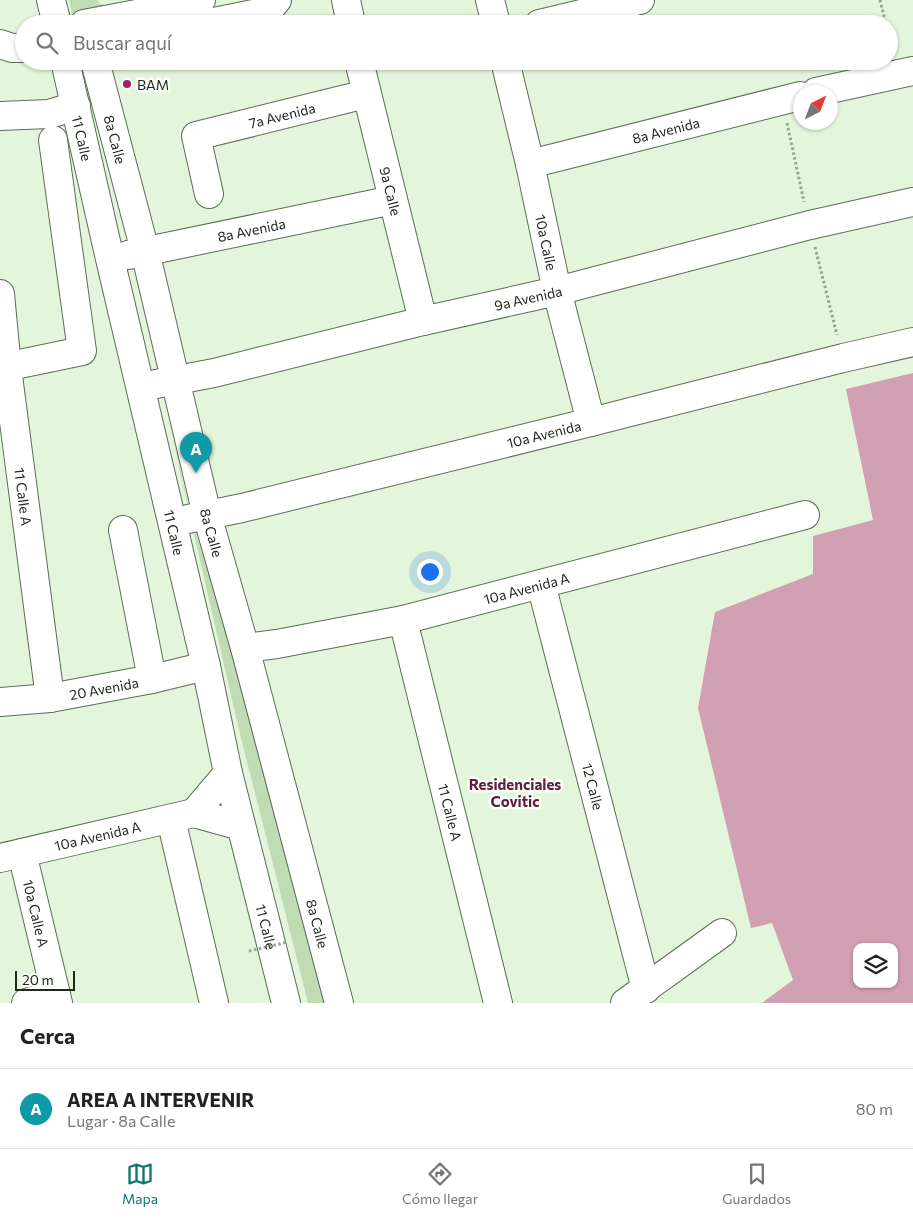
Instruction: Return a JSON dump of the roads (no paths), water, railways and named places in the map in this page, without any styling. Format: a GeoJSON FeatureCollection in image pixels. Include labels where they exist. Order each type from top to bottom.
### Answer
{"type":"FeatureCollection","features":[{"type":"Feature","properties":{"kind":"street"},"geometry":{"type":"LineString","coordinates":[[51,0],[55,15]]}},
{"type":"Feature","properties":{"kind":"street"},"geometry":{"type":"LineString","coordinates":[[122,15],[201,0]]}},
{"type":"Feature","properties":{"kind":"street"},"geometry":{"type":"LineString","coordinates":[[346,0],[349,15]]}},
{"type":"Feature","properties":{"kind":"street"},"geometry":{"type":"LineString","coordinates":[[490,0],[494,15]]}},
{"type":"Feature","properties":{"kind":"street"},"geometry":{"type":"LineString","coordinates":[[577,15],[640,0]]}},
{"type":"Feature","properties":{"kind":"street"},"geometry":{"type":"LineString","coordinates":[[234,15],[270,4]]}},
{"type":"Feature","properties":{"kind":"street"},"geometry":{"type":"LineString","coordinates":[[0,44],[15,48]]}},
{"type":"Feature","properties":{"kind":"street","name":"11 Calle"},"geometry":{"type":"LineString","coordinates":[[67,70],[110,259],[174,522],[228,773],[286,1003]]}},
{"type":"Feature","properties":{"kind":"street","name":"8a Calle"},"geometry":{"type":"LineString","coordinates":[[97,70],[145,251],[207,515],[245,648],[339,1003]]}},
{"type":"Feature","properties":{"kind":"street","name":"9a Calle"},"geometry":{"type":"LineString","coordinates":[[361,70],[422,320]]}},
{"type":"Feature","properties":{"kind":"street","name":"10a Calle"},"geometry":{"type":"LineString","coordinates":[[507,70],[530,164],[557,291],[591,422]]}},
{"type":"Feature","properties":{"kind":"street"},"geometry":{"type":"LineString","coordinates":[[838,87],[913,71]]}},
{"type":"Feature","properties":{"kind":"street","name":"7a Avenida"},"geometry":{"type":"LineString","coordinates":[[209,194],[196,136],[366,94]]}},
{"type":"Feature","properties":{"kind":"street","name":"8a Avenida"},"geometry":{"type":"LineString","coordinates":[[530,164],[793,98]]}},
{"type":"Feature","properties":{"kind":"street"},"geometry":{"type":"LineString","coordinates":[[0,116],[49,114],[76,106]]}},
{"type":"Feature","properties":{"kind":"street"},"geometry":{"type":"LineString","coordinates":[[4,368],[82,352],[53,140]]}},
{"type":"Feature","properties":{"kind":"street","name":"8a Avenida"},"geometry":{"type":"LineString","coordinates":[[110,259],[393,200]]}},
{"type":"Feature","properties":{"kind":"street","name":"9a Avenida"},"geometry":{"type":"LineString","coordinates":[[141,387],[214,373],[422,320],[557,291],[810,225],[913,202]]}},
{"type":"Feature","properties":{"kind":"street","name":"11 Calle A"},"geometry":{"type":"LineString","coordinates":[[0,294],[4,368],[50,698]]}},
{"type":"Feature","properties":{"kind":"street","name":"10a Avenida"},"geometry":{"type":"LineString","coordinates":[[174,522],[242,508],[913,342]]}},
{"type":"Feature","properties":{"kind":"street","name":"10a Avenida A"},"geometry":{"type":"LineString","coordinates":[[245,648],[277,644],[403,620],[805,515]]}},
{"type":"Feature","properties":{"kind":"street"},"geometry":{"type":"LineString","coordinates":[[123,530],[152,679]]}},
{"type":"Feature","properties":{"kind":"street","name":"12 Calle"},"geometry":{"type":"LineString","coordinates":[[541,584],[635,996]]}},
{"type":"Feature","properties":{"kind":"street","name":"11 Calle A"},"geometry":{"type":"LineString","coordinates":[[403,620],[498,1003]]}},
{"type":"Feature","properties":{"kind":"street","name":"20 Avenida"},"geometry":{"type":"LineString","coordinates":[[0,702],[50,698],[152,679],[206,666]]}},
{"type":"Feature","properties":{"kind":"street"},"geometry":{"type":"LineString","coordinates":[[214,1003],[182,816],[228,773]]}},
{"type":"Feature","properties":{"kind":"street","name":"10a Avenida A"},"geometry":{"type":"LineString","coordinates":[[11,856],[182,816],[241,826]]}},
{"type":"Feature","properties":{"kind":"street","name":"10a Calle A"},"geometry":{"type":"LineString","coordinates":[[11,856],[57,999]]}},
{"type":"Feature","properties":{"kind":"street"},"geometry":{"type":"LineString","coordinates":[[635,996],[722,933]]}},
{"type":"Feature","properties":{"kind":"street"},"geometry":{"type":"LineString","coordinates":[[26,1003],[57,999]]}},
{"type":"Feature","properties":{"kind":"place","name":"BAM"},"geometry":{"type":"Point","coordinates":[127,84]}},
{"type":"Feature","properties":{"kind":"place","name":"AREA A INTERVENIR"},"geometry":{"type":"Point","coordinates":[196,473]}},
{"type":"Feature","properties":{"kind":"district","name":"Residenciales Covitic"},"geometry":{"type":"Point","coordinates":[515,792]}}]}
